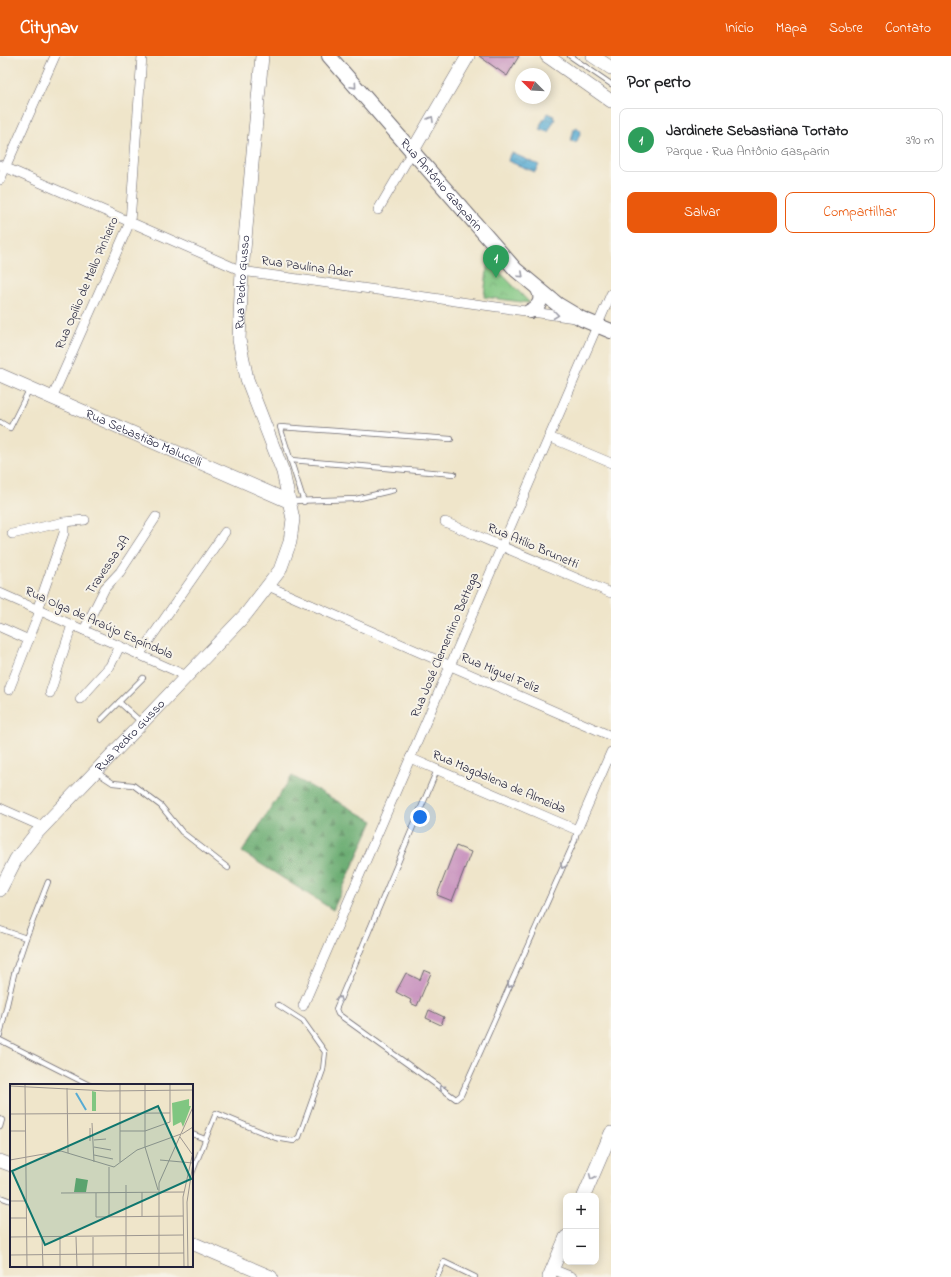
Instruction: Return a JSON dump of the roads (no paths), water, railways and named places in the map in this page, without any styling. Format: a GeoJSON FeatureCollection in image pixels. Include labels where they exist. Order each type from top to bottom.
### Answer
{"type":"FeatureCollection","features":[{"type":"Feature","properties":{"kind":"main road","name":"Rua Pedro Gusso"},"geometry":{"type":"LineString","coordinates":[[0,890],[16,859],[43,827],[246,614],[268,586],[278,551],[288,501],[274,429],[247,379],[242,360],[239,321],[242,271],[262,56]]}},
{"type":"Feature","properties":{"kind":"main road","name":"Rua Antônio Gasparin"},"geometry":{"type":"LineString","coordinates":[[329,56],[505,259],[538,289],[582,319],[611,331]]}},
{"type":"Feature","properties":{"kind":"main road"},"geometry":{"type":"LineString","coordinates":[[412,152],[468,56]]}},
{"type":"Feature","properties":{"kind":"main road"},"geometry":{"type":"LineString","coordinates":[[547,56],[611,101]]}},
{"type":"Feature","properties":{"kind":"main road"},"geometry":{"type":"LineString","coordinates":[[593,56],[611,68]]}},
{"type":"Feature","properties":{"kind":"main road"},"geometry":{"type":"LineString","coordinates":[[530,312],[534,310],[540,302],[540,293],[538,289]]}},
{"type":"Feature","properties":{"kind":"main road","name":"Rua Sebastião Malucelli"},"geometry":{"type":"LineString","coordinates":[[0,375],[288,501]]}},
{"type":"Feature","properties":{"kind":"main road"},"geometry":{"type":"LineString","coordinates":[[586,1193],[608,1148],[611,1133]]}},
{"type":"Feature","properties":{"kind":"main road"},"geometry":{"type":"LineString","coordinates":[[0,1161],[10,1165]]}},
{"type":"Feature","properties":{"kind":"main road"},"geometry":{"type":"LineString","coordinates":[[193,1244],[247,1272],[271,1277]]}},
{"type":"Feature","properties":{"kind":"main road"},"geometry":{"type":"LineString","coordinates":[[551,1273],[563,1244]]}},
{"type":"Feature","properties":{"kind":"street"},"geometry":{"type":"LineString","coordinates":[[0,180],[3,167],[54,56]]}},
{"type":"Feature","properties":{"kind":"street","name":"Rua Opílio de Mello Pinheiro"},"geometry":{"type":"LineString","coordinates":[[52,398],[130,222],[142,56]]}},
{"type":"Feature","properties":{"kind":"street"},"geometry":{"type":"LineString","coordinates":[[378,210],[412,152]]}},
{"type":"Feature","properties":{"kind":"street","name":"Rua Paulina Ader"},"geometry":{"type":"LineString","coordinates":[[3,167],[242,271],[582,319]]}},
{"type":"Feature","properties":{"kind":"street","name":"Rua José Clementino Bettega"},"geometry":{"type":"LineString","coordinates":[[303,1006],[611,294]]}},
{"type":"Feature","properties":{"kind":"street"},"geometry":{"type":"LineString","coordinates":[[549,437],[611,463]]}},
{"type":"Feature","properties":{"kind":"street","name":"Travessa 2A"},"geometry":{"type":"LineString","coordinates":[[84,630],[105,588],[120,572],[156,517]]}},
{"type":"Feature","properties":{"kind":"street"},"geometry":{"type":"LineString","coordinates":[[12,534],[64,522],[85,520]]}},
{"type":"Feature","properties":{"kind":"street"},"geometry":{"type":"LineString","coordinates":[[9,690],[29,640],[64,533],[64,522]]}},
{"type":"Feature","properties":{"kind":"street","name":"Rua Atílio Brunetti"},"geometry":{"type":"LineString","coordinates":[[445,522],[611,593]]}},
{"type":"Feature","properties":{"kind":"street"},"geometry":{"type":"LineString","coordinates":[[140,655],[225,532]]}},
{"type":"Feature","properties":{"kind":"street","name":"Rua Miguel Feliz"},"geometry":{"type":"LineString","coordinates":[[268,586],[611,736]]}},
{"type":"Feature","properties":{"kind":"street","name":"Rua Olga de Araújo Espíndola"},"geometry":{"type":"LineString","coordinates":[[0,593],[187,676]]}},
{"type":"Feature","properties":{"kind":"street"},"geometry":{"type":"LineString","coordinates":[[50,693],[72,625]]}},
{"type":"Feature","properties":{"kind":"street"},"geometry":{"type":"LineString","coordinates":[[0,628],[29,640]]}},
{"type":"Feature","properties":{"kind":"street"},"geometry":{"type":"LineString","coordinates":[[80,699],[110,666],[120,646]]}},
{"type":"Feature","properties":{"kind":"street"},"geometry":{"type":"LineString","coordinates":[[577,830],[611,752]]}},
{"type":"Feature","properties":{"kind":"street","name":"Rua Magdalena de Almeida"},"geometry":{"type":"LineString","coordinates":[[410,758],[577,830]]}},
{"type":"Feature","properties":{"kind":"street"},"geometry":{"type":"LineString","coordinates":[[0,808],[43,827]]}},
{"type":"Feature","properties":{"kind":"street"},"geometry":{"type":"LineString","coordinates":[[551,1273],[572,1277]]}},
{"type":"Feature","properties":{"kind":"lane"},"geometry":{"type":"LineString","coordinates":[[570,56],[611,84]]}},
{"type":"Feature","properties":{"kind":"lane"},"geometry":{"type":"LineString","coordinates":[[0,422],[10,428],[30,388]]}},
{"type":"Feature","properties":{"kind":"lane"},"geometry":{"type":"LineString","coordinates":[[274,429],[450,439]]}},
{"type":"Feature","properties":{"kind":"lane"},"geometry":{"type":"LineString","coordinates":[[274,429],[291,460],[304,502]]}},
{"type":"Feature","properties":{"kind":"lane"},"geometry":{"type":"LineString","coordinates":[[291,460],[454,474]]}},
{"type":"Feature","properties":{"kind":"lane"},"geometry":{"type":"LineString","coordinates":[[288,501],[304,502],[356,499],[394,490]]}},
{"type":"Feature","properties":{"kind":"lane"},"geometry":{"type":"LineString","coordinates":[[101,720],[143,678]]}},
{"type":"Feature","properties":{"kind":"lane"},"geometry":{"type":"LineString","coordinates":[[120,702],[142,724]]}},
{"type":"Feature","properties":{"kind":"lane"},"geometry":{"type":"LineString","coordinates":[[437,770],[336,1009],[338,1014],[456,1099],[461,1095],[575,840],[577,830]]}},
{"type":"Feature","properties":{"kind":"lane"},"geometry":{"type":"LineString","coordinates":[[96,772],[113,783],[133,785],[161,806],[182,832],[228,868]]}},
{"type":"Feature","properties":{"kind":"lane"},"geometry":{"type":"LineString","coordinates":[[0,1036],[14,974],[26,938],[48,882]]}},
{"type":"Feature","properties":{"kind":"lane"},"geometry":{"type":"LineString","coordinates":[[0,929],[26,938]]}},
{"type":"Feature","properties":{"kind":"lane"},"geometry":{"type":"LineString","coordinates":[[193,1170],[216,1114],[276,1138],[294,1141],[298,1137],[323,1070],[325,1052],[304,1021],[278,1004]]}},
{"type":"Feature","properties":{"kind":"lane"},"geometry":{"type":"LineString","coordinates":[[0,1040],[87,1084]]}},
{"type":"Feature","properties":{"kind":"lane"},"geometry":{"type":"LineString","coordinates":[[0,1119],[2,1120],[0,1127]]}},
{"type":"Feature","properties":{"kind":"lane"},"geometry":{"type":"LineString","coordinates":[[193,1134],[205,1139]]}},
{"type":"Feature","properties":{"kind":"lane"},"geometry":{"type":"LineString","coordinates":[[0,1197],[10,1202]]}},
{"type":"Feature","properties":{"kind":"lane"},"geometry":{"type":"LineString","coordinates":[[437,1277],[444,1262],[475,1277]]}},
{"type":"Feature","properties":{"kind":"water"},"geometry":{"type":"Polygon","coordinates":[[[548,113],[554,116],[553,118],[555,119],[548,132],[540,129],[542,126],[540,125],[548,113]]]}},
{"type":"Feature","properties":{"kind":"water"},"geometry":{"type":"Polygon","coordinates":[[[577,127],[581,131],[577,141],[574,142],[571,141],[574,129],[577,127]]]}},
{"type":"Feature","properties":{"kind":"water"},"geometry":{"type":"Polygon","coordinates":[[[512,153],[539,165],[535,172],[508,161],[510,154],[512,153]]]}},
{"type":"Feature","properties":{"kind":"place","name":"Jardinete Sebastiana Tortato"},"geometry":{"type":"Point","coordinates":[496,278]}}]}
